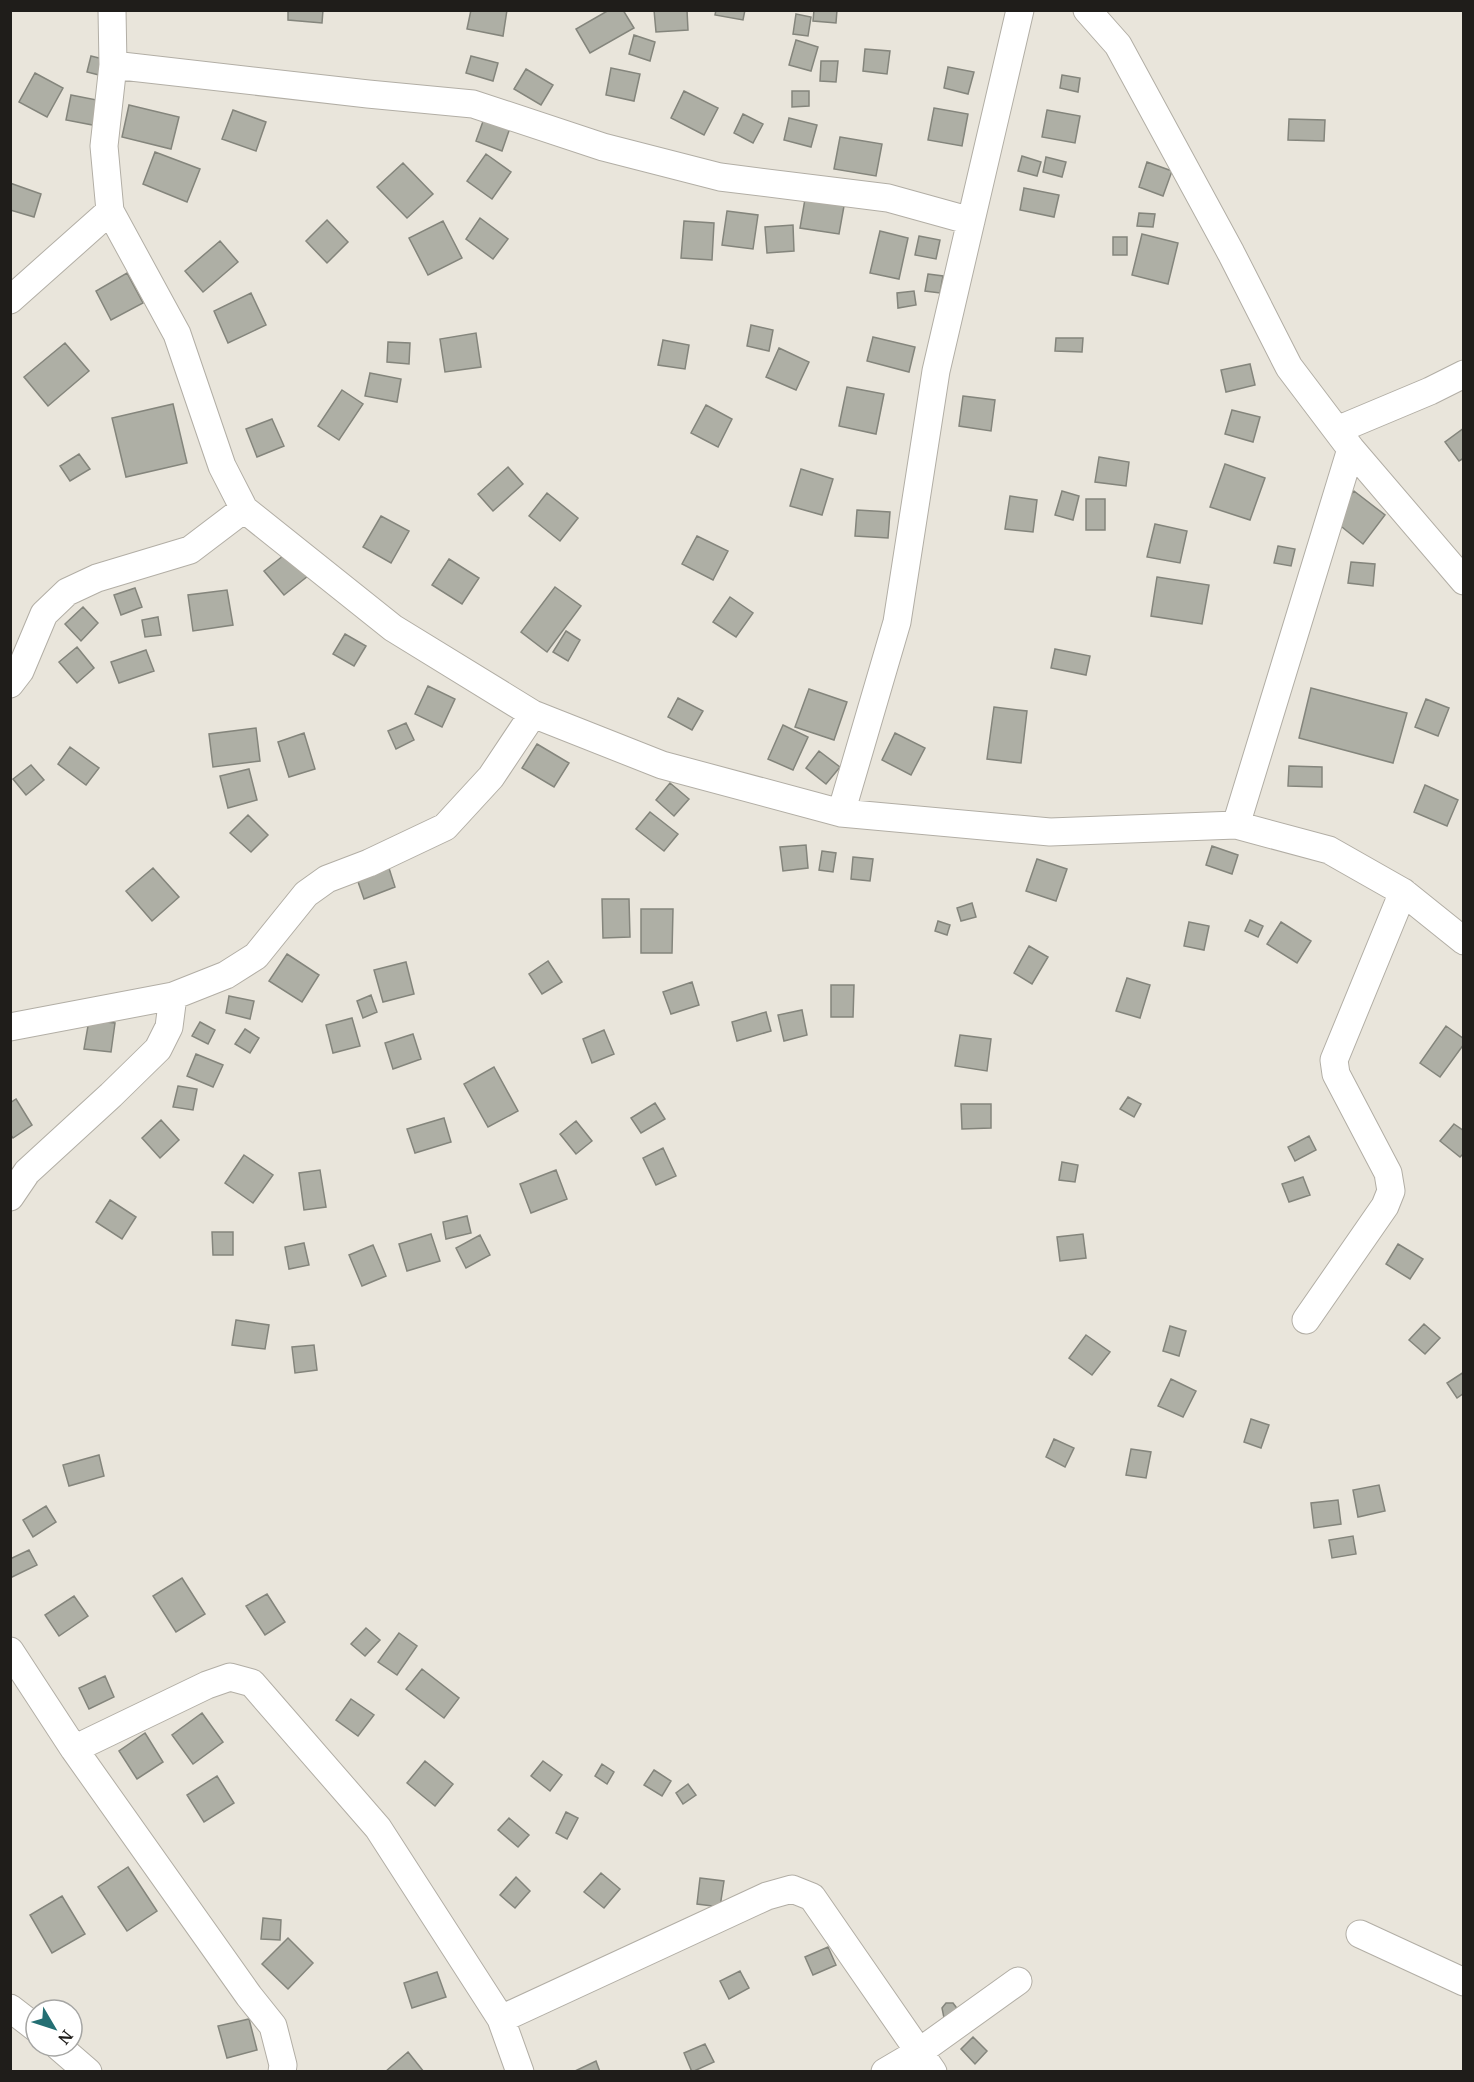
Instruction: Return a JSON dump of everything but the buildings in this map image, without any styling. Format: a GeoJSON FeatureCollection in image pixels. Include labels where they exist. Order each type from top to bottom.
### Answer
{"type":"FeatureCollection","features":[{"type":"Feature","properties":{"kind":"street"},"geometry":{"type":"LineString","coordinates":[[112,10],[113,65],[104,146],[110,211],[177,334],[222,466],[244,509],[393,628],[532,714],[662,765],[841,813],[1050,832],[1236,825],[1329,850],[1403,892],[1464,941]]}},
{"type":"Feature","properties":{"kind":"street"},"geometry":{"type":"LineString","coordinates":[[841,813],[897,622],[936,371],[1020,10]]}},
{"type":"Feature","properties":{"kind":"street"},"geometry":{"type":"LineString","coordinates":[[1087,10],[1118,45],[1231,253],[1289,367],[1344,439],[1464,581]]}},
{"type":"Feature","properties":{"kind":"street"},"geometry":{"type":"LineString","coordinates":[[113,65],[473,104],[603,147],[720,177],[888,198],[971,221]]}},
{"type":"Feature","properties":{"kind":"street"},"geometry":{"type":"LineString","coordinates":[[10,300],[110,211]]}},
{"type":"Feature","properties":{"kind":"street"},"geometry":{"type":"LineString","coordinates":[[1236,825],[1344,439],[1464,374]]}},
{"type":"Feature","properties":{"kind":"street"},"geometry":{"type":"LineString","coordinates":[[10,684],[20,671],[44,615],[67,591],[97,578],[190,550],[244,509]]}},
{"type":"Feature","properties":{"kind":"street"},"geometry":{"type":"LineString","coordinates":[[10,1027],[173,996],[226,975],[256,956],[306,894],[327,879],[369,863],[445,827],[491,777],[532,714]]}},
{"type":"Feature","properties":{"kind":"street"},"geometry":{"type":"LineString","coordinates":[[1306,1320],[1385,1206],[1391,1191],[1388,1173],[1336,1074],[1334,1060],[1403,892]]}},
{"type":"Feature","properties":{"kind":"street"},"geometry":{"type":"LineString","coordinates":[[10,1197],[27,1172],[158,1049],[169,1027],[173,996]]}},
{"type":"Feature","properties":{"kind":"street"},"geometry":{"type":"LineString","coordinates":[[10,1651],[18,1681],[74,1749],[249,1996],[273,2026],[283,2065],[282,2072]]}},
{"type":"Feature","properties":{"kind":"street"},"geometry":{"type":"LineString","coordinates":[[74,1749],[207,1684],[230,1677],[252,1683],[378,1828],[501,2019],[520,2072]]}},
{"type":"Feature","properties":{"kind":"street"},"geometry":{"type":"LineString","coordinates":[[501,2019],[767,1896],[792,1889],[812,1897],[926,2062]]}},
{"type":"Feature","properties":{"kind":"street"},"geometry":{"type":"LineString","coordinates":[[1360,1934],[1464,1982]]}},
{"type":"Feature","properties":{"kind":"street"},"geometry":{"type":"LineString","coordinates":[[885,2072],[926,2062],[1018,1982]]}},
{"type":"Feature","properties":{"kind":"street"},"geometry":{"type":"LineString","coordinates":[[10,2008],[24,2019]]}},
{"type":"Feature","properties":{"kind":"street"},"geometry":{"type":"LineString","coordinates":[[72,2058],[88,2072]]}}]}
